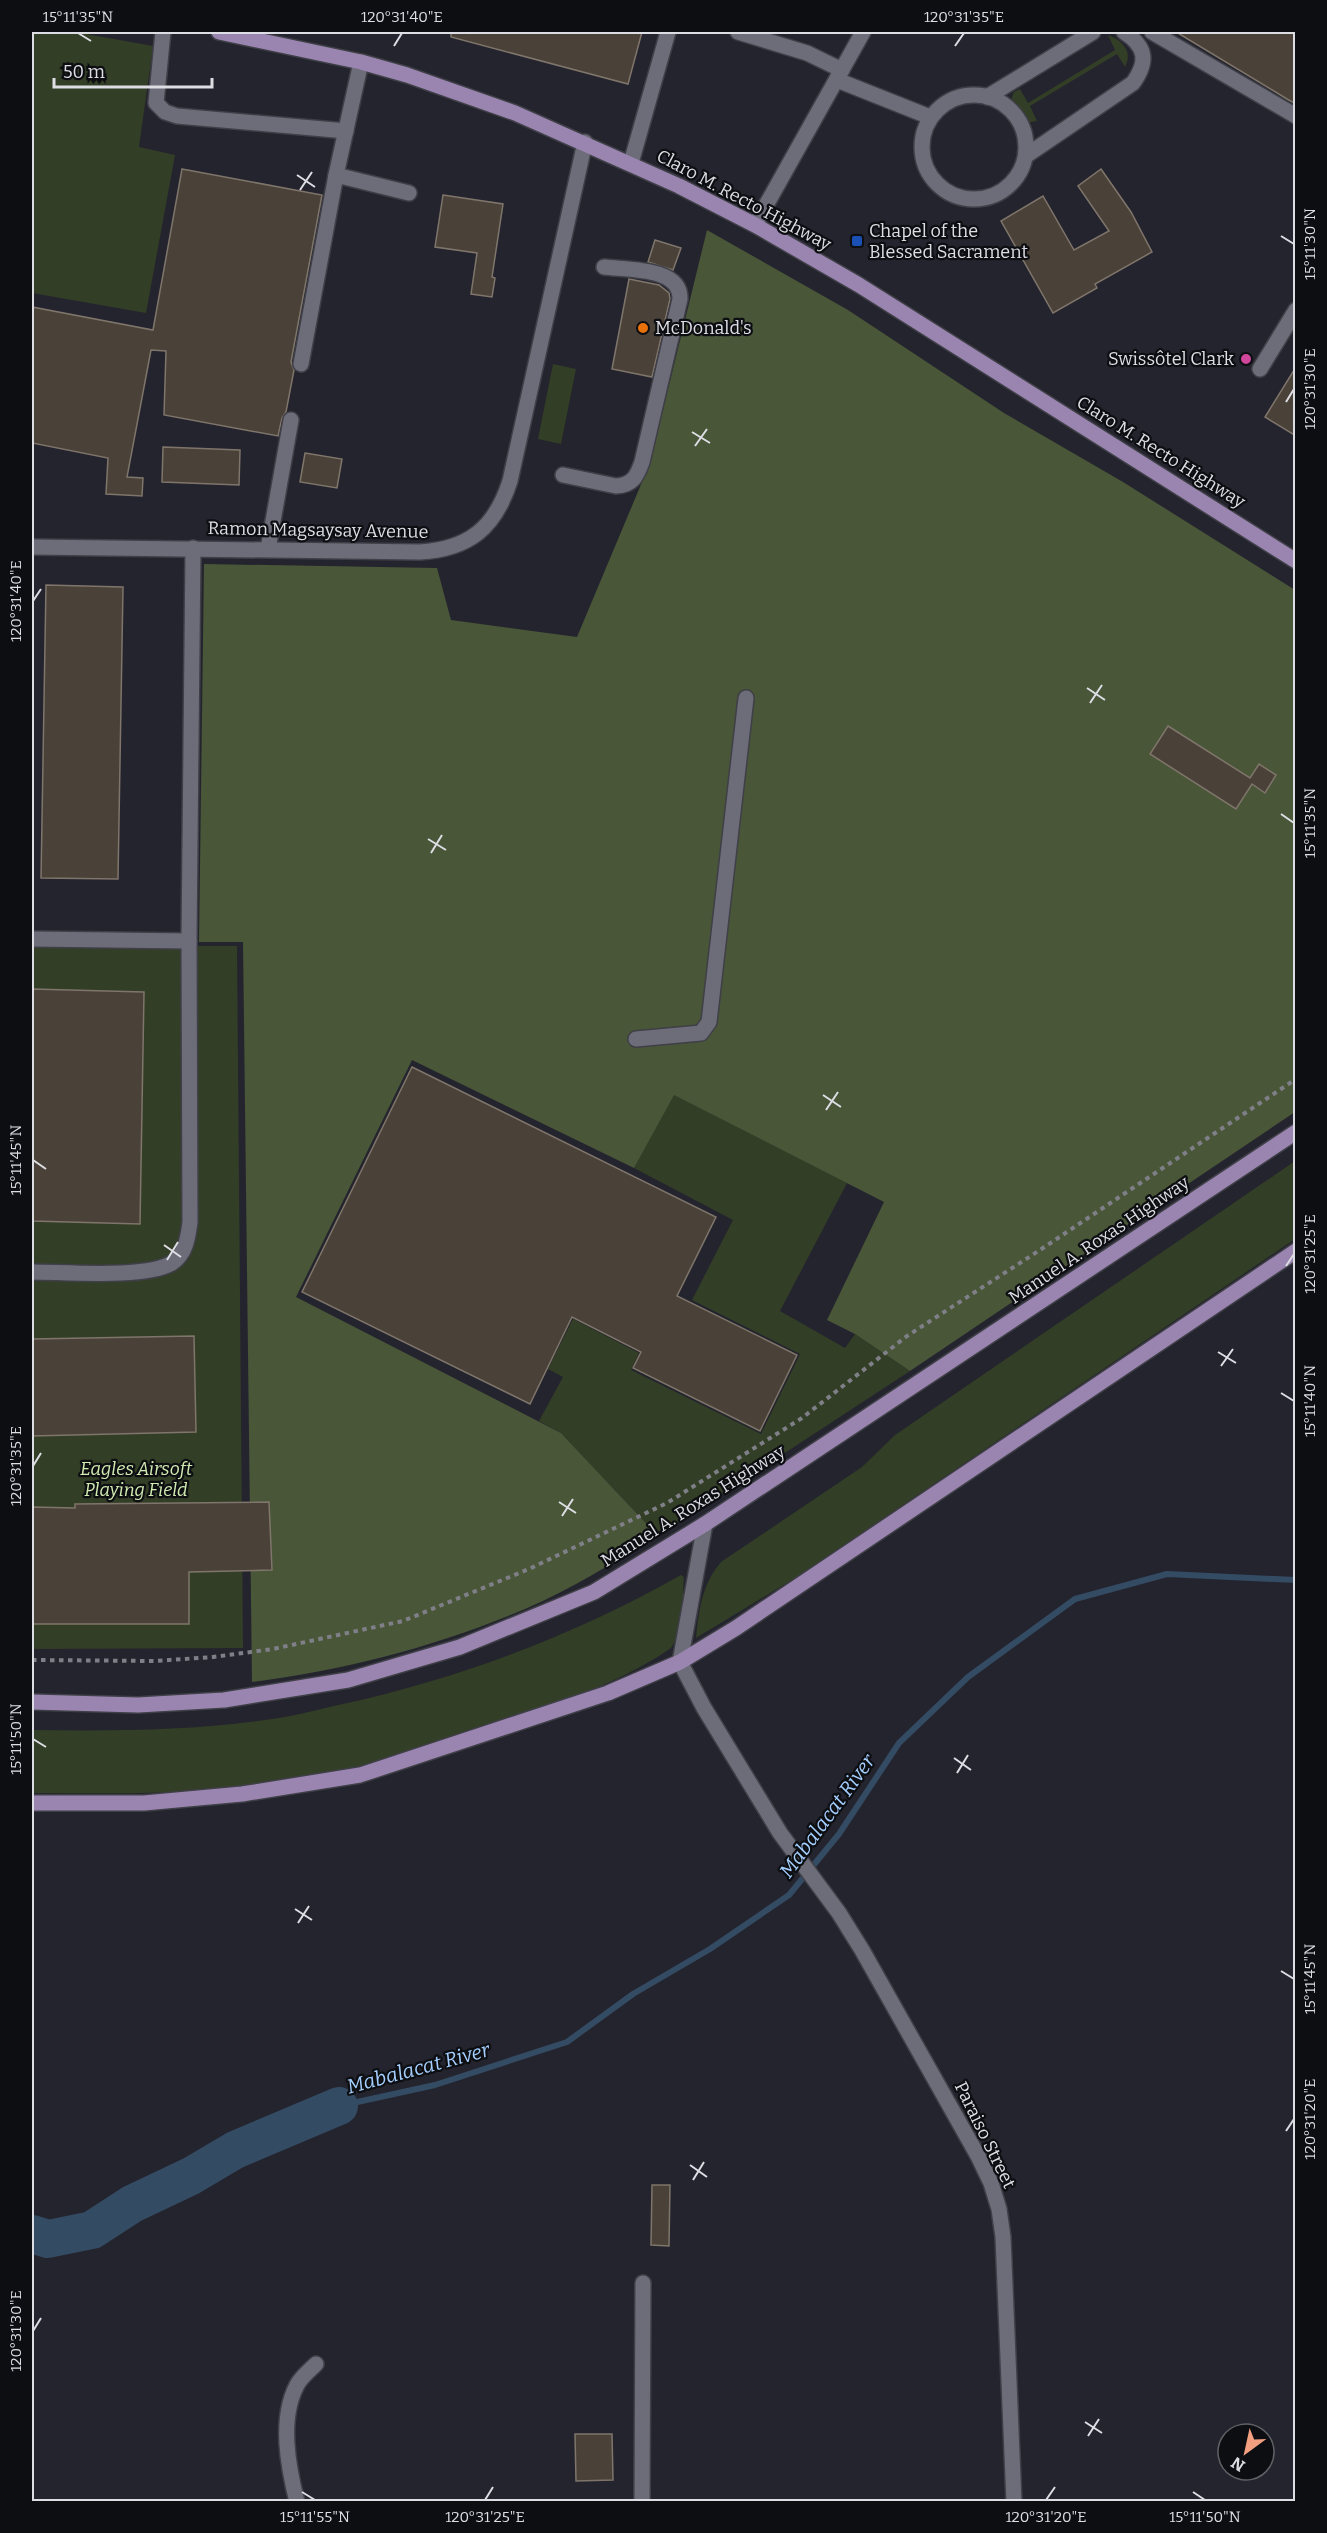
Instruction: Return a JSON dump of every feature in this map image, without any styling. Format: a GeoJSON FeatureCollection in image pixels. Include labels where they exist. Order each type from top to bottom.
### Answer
{"type":"FeatureCollection","features":[{"type":"Feature","properties":{"kind":"main road","name":"Claro M. Recto Highway"},"geometry":{"type":"LineString","coordinates":[[219,32],[275,37],[458,92],[585,142],[631,163],[755,225],[859,285],[1296,561]]}},
{"type":"Feature","properties":{"kind":"main road","name":"Manuel A. Roxas Highway"},"geometry":{"type":"LineString","coordinates":[[32,1702],[138,1705],[224,1700],[348,1680],[460,1647],[594,1592],[705,1524],[1296,1132]]}},
{"type":"Feature","properties":{"kind":"main road"},"geometry":{"type":"LineString","coordinates":[[32,1803],[144,1803],[242,1794],[360,1775],[608,1694],[680,1662],[736,1628],[1296,1251]]}},
{"type":"Feature","properties":{"kind":"street"},"geometry":{"type":"LineString","coordinates":[[163,32],[156,103],[165,112],[177,116],[346,131]]}},
{"type":"Feature","properties":{"kind":"street"},"geometry":{"type":"LineString","coordinates":[[631,163],[669,32]]}},
{"type":"Feature","properties":{"kind":"street"},"geometry":{"type":"LineString","coordinates":[[738,32],[807,53],[839,75],[930,117]]}},
{"type":"Feature","properties":{"kind":"street"},"geometry":{"type":"LineString","coordinates":[[755,225],[863,32]]}},
{"type":"Feature","properties":{"kind":"street"},"geometry":{"type":"LineString","coordinates":[[987,97],[1094,32]]}},
{"type":"Feature","properties":{"kind":"street"},"geometry":{"type":"LineString","coordinates":[[1027,155],[1133,83],[1143,69],[1143,52],[1134,38],[1124,32]]}},
{"type":"Feature","properties":{"kind":"street"},"geometry":{"type":"LineString","coordinates":[[1152,32],[1296,116]]}},
{"type":"Feature","properties":{"kind":"street"},"geometry":{"type":"LineString","coordinates":[[301,364],[336,175],[361,62]]}},
{"type":"Feature","properties":{"kind":"street"},"geometry":{"type":"LineString","coordinates":[[971,95],[987,97],[1002,103],[1022,126],[1027,155],[1020,172],[1010,185],[996,195],[980,199],[962,199],[940,186],[925,166],[921,150],[923,133],[930,117],[941,106],[955,98],[971,95]]}},
{"type":"Feature","properties":{"kind":"street","name":"Ramon Magsaysay Avenue"},"geometry":{"type":"LineString","coordinates":[[32,547],[441,551],[464,543],[483,530],[504,500],[510,480],[585,142]]}},
{"type":"Feature","properties":{"kind":"street"},"geometry":{"type":"LineString","coordinates":[[336,175],[409,193]]}},
{"type":"Feature","properties":{"kind":"street"},"geometry":{"type":"LineString","coordinates":[[563,475],[616,486],[630,483],[635,478],[642,462],[680,299],[678,286],[669,277],[604,267]]}},
{"type":"Feature","properties":{"kind":"street"},"geometry":{"type":"LineString","coordinates":[[1260,369],[1296,310]]}},
{"type":"Feature","properties":{"kind":"street"},"geometry":{"type":"LineString","coordinates":[[268,549],[291,420]]}},
{"type":"Feature","properties":{"kind":"street"},"geometry":{"type":"LineString","coordinates":[[32,1272],[144,1272],[172,1263],[181,1254],[188,1239],[190,1222],[189,941],[193,548]]}},
{"type":"Feature","properties":{"kind":"street"},"geometry":{"type":"LineString","coordinates":[[636,1040],[701,1033],[709,1022],[746,698]]}},
{"type":"Feature","properties":{"kind":"street"},"geometry":{"type":"LineString","coordinates":[[32,939],[189,941]]}},
{"type":"Feature","properties":{"kind":"street"},"geometry":{"type":"LineString","coordinates":[[680,1662],[705,1524]]}},
{"type":"Feature","properties":{"kind":"street","name":"Paraiso Street"},"geometry":{"type":"LineString","coordinates":[[680,1662],[704,1708],[780,1833],[839,1913],[862,1950],[991,2183],[999,2209],[1003,2237],[1014,2502]]}},
{"type":"Feature","properties":{"kind":"street"},"geometry":{"type":"LineString","coordinates":[[642,2502],[643,2283]]}},
{"type":"Feature","properties":{"kind":"street"},"geometry":{"type":"LineString","coordinates":[[297,2502],[290,2473],[287,2416],[297,2384],[316,2364]]}},
{"type":"Feature","properties":{"kind":"path"},"geometry":{"type":"LineString","coordinates":[[32,1660],[155,1661],[213,1657],[273,1649],[403,1621],[529,1569],[667,1503],[802,1418],[906,1336],[1040,1250],[1296,1079]]}},
{"type":"Feature","properties":{"kind":"green space"},"geometry":{"type":"Polygon","coordinates":[[[32,32],[75,32],[153,46],[139,147],[175,155],[146,313],[32,293],[32,32]]]}},
{"type":"Feature","properties":{"kind":"green space"},"geometry":{"type":"Polygon","coordinates":[[[1108,35],[1125,47],[1128,56],[1125,67],[1117,54],[1030,106],[1037,121],[1026,123],[1015,114],[1011,106],[1014,92],[1020,89],[1028,103],[1115,50],[1108,35]]]}},
{"type":"Feature","properties":{"kind":"green space"},"geometry":{"type":"Polygon","coordinates":[[[707,230],[848,310],[1004,413],[1123,482],[1295,590],[1295,1112],[910,1371],[855,1334],[827,1320],[884,1202],[674,1095],[634,1168],[412,1060],[296,1297],[561,1433],[658,1536],[559,1593],[525,1609],[459,1634],[357,1663],[252,1682],[243,942],[199,942],[204,564],[437,568],[451,620],[577,637],[650,463],[707,230]]]}},
{"type":"Feature","properties":{"kind":"green space"},"geometry":{"type":"Polygon","coordinates":[[[553,364],[576,369],[561,444],[538,439],[553,364]]]}},
{"type":"Feature","properties":{"kind":"green space","name":"Eagles Airsoft Playing Field"},"geometry":{"type":"Polygon","coordinates":[[[32,946],[237,946],[243,1648],[32,1649],[32,946]]]}},
{"type":"Feature","properties":{"kind":"green space"},"geometry":{"type":"Polygon","coordinates":[[[673,1094],[847,1183],[780,1311],[845,1348],[855,1334],[910,1371],[658,1536],[561,1433],[539,1421],[563,1377],[548,1369],[573,1319],[639,1353],[631,1370],[761,1434],[800,1354],[692,1300],[733,1220],[634,1168],[673,1094]]]}},
{"type":"Feature","properties":{"kind":"green space"},"geometry":{"type":"Polygon","coordinates":[[[1295,1161],[1295,1239],[795,1578],[696,1638],[700,1607],[706,1588],[721,1562],[862,1467],[895,1435],[1295,1161]]]}},
{"type":"Feature","properties":{"kind":"green space"},"geometry":{"type":"Polygon","coordinates":[[[681,1575],[684,1577],[682,1614],[679,1631],[671,1648],[643,1666],[596,1688],[468,1736],[342,1770],[257,1784],[168,1792],[32,1793],[32,1730],[122,1730],[212,1726],[281,1718],[343,1704],[431,1681],[516,1652],[600,1617],[681,1575]]]}},
{"type":"Feature","properties":{"kind":"building"},"geometry":{"type":"Polygon","coordinates":[[[451,32],[642,32],[628,84],[451,37],[451,32]]]}},
{"type":"Feature","properties":{"kind":"building"},"geometry":{"type":"Polygon","coordinates":[[[1176,32],[1296,32],[1296,104],[1287,99],[1176,32]]]}},
{"type":"Feature","properties":{"kind":"building"},"geometry":{"type":"Polygon","coordinates":[[[182,169],[322,195],[291,362],[294,370],[286,412],[282,418],[278,436],[164,415],[166,351],[151,350],[127,477],[143,478],[142,496],[106,494],[108,458],[32,443],[32,307],[153,330],[182,169]]]}},
{"type":"Feature","properties":{"kind":"building"},"geometry":{"type":"Polygon","coordinates":[[[1101,169],[1131,212],[1152,252],[1095,284],[1097,288],[1053,313],[1001,221],[1043,196],[1074,250],[1109,231],[1078,186],[1101,169]]]}},
{"type":"Feature","properties":{"kind":"building"},"geometry":{"type":"Polygon","coordinates":[[[443,195],[503,204],[492,277],[495,278],[492,297],[471,294],[477,253],[435,247],[443,195]]]}},
{"type":"Feature","properties":{"kind":"building"},"geometry":{"type":"Polygon","coordinates":[[[655,240],[681,248],[673,270],[648,262],[655,240]]]}},
{"type":"Feature","properties":{"kind":"building","name":"McDonald's"},"geometry":{"type":"Polygon","coordinates":[[[629,279],[659,285],[669,293],[670,299],[652,377],[612,369],[629,279]]]}},
{"type":"Feature","properties":{"kind":"building"},"geometry":{"type":"Polygon","coordinates":[[[1296,367],[1296,436],[1265,417],[1296,367]]]}},
{"type":"Feature","properties":{"kind":"building"},"geometry":{"type":"Polygon","coordinates":[[[163,447],[240,450],[239,485],[162,482],[163,447]]]}},
{"type":"Feature","properties":{"kind":"building"},"geometry":{"type":"Polygon","coordinates":[[[305,453],[342,459],[337,488],[300,482],[305,453]]]}},
{"type":"Feature","properties":{"kind":"building"},"geometry":{"type":"Polygon","coordinates":[[[46,585],[123,587],[118,879],[41,878],[46,585]]]}},
{"type":"Feature","properties":{"kind":"building"},"geometry":{"type":"Polygon","coordinates":[[[1168,726],[1250,778],[1259,764],[1276,775],[1265,793],[1252,784],[1236,809],[1150,754],[1168,726]]]}},
{"type":"Feature","properties":{"kind":"building"},"geometry":{"type":"Polygon","coordinates":[[[32,989],[144,992],[140,1224],[32,1221],[32,989]]]}},
{"type":"Feature","properties":{"kind":"building"},"geometry":{"type":"Polygon","coordinates":[[[412,1067],[716,1217],[677,1296],[797,1355],[760,1431],[633,1368],[641,1352],[572,1317],[530,1404],[302,1292],[412,1067]]]}},
{"type":"Feature","properties":{"kind":"building"},"geometry":{"type":"Polygon","coordinates":[[[194,1336],[196,1432],[32,1436],[32,1339],[194,1336]]]}},
{"type":"Feature","properties":{"kind":"building"},"geometry":{"type":"Polygon","coordinates":[[[269,1502],[272,1570],[189,1572],[189,1624],[32,1624],[32,1507],[75,1508],[75,1504],[269,1502]]]}},
{"type":"Feature","properties":{"kind":"building"},"geometry":{"type":"Polygon","coordinates":[[[652,2185],[670,2185],[669,2246],[651,2245],[652,2185]]]}},
{"type":"Feature","properties":{"kind":"building"},"geometry":{"type":"Polygon","coordinates":[[[575,2434],[612,2434],[613,2480],[576,2481],[575,2434]]]}},
{"type":"Feature","properties":{"kind":"waterway","name":"Mabalacat River"},"geometry":{"type":"LineString","coordinates":[[339,2106],[435,2085],[567,2042],[633,1994],[710,1949],[789,1895],[839,1834],[899,1743],[968,1677],[1075,1599],[1167,1574],[1296,1580]]}},
{"type":"Feature","properties":{"kind":"waterway"},"geometry":{"type":"LineString","coordinates":[[32,2234],[48,2239],[92,2230],[132,2204],[191,2176],[235,2150],[339,2106]]}},
{"type":"Feature","properties":{"kind":"place","name":"Chapel of the Blessed Sacrament"},"geometry":{"type":"Point","coordinates":[857,241]}},
{"type":"Feature","properties":{"kind":"place","name":"McDonald's"},"geometry":{"type":"Point","coordinates":[643,328]}},
{"type":"Feature","properties":{"kind":"place","name":"Swissôtel Clark"},"geometry":{"type":"Point","coordinates":[1246,359]}}]}
